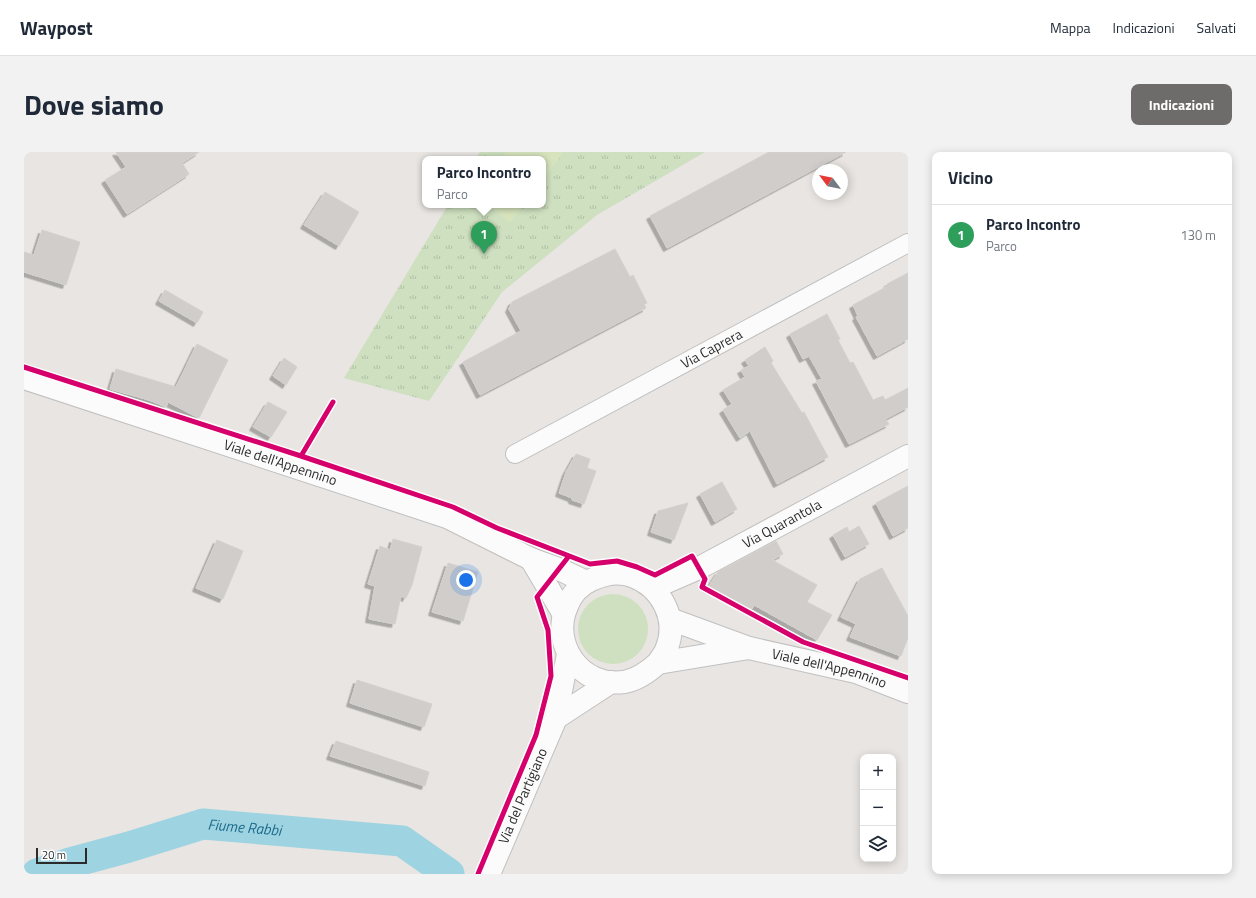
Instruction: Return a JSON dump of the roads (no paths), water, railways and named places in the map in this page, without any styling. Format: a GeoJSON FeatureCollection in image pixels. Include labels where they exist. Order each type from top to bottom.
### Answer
{"type":"FeatureCollection","features":[{"type":"Feature","properties":{"kind":"main road","name":"Viale dell'Appennino"},"geometry":{"type":"LineString","coordinates":[[24,378],[447,517],[532,559],[559,569],[586,582]]}},
{"type":"Feature","properties":{"kind":"main road","name":"Via Quarantola"},"geometry":{"type":"LineString","coordinates":[[653,588],[699,568],[908,456]]}},
{"type":"Feature","properties":{"kind":"main road"},"geometry":{"type":"LineString","coordinates":[[532,559],[563,613]]}},
{"type":"Feature","properties":{"kind":"main road","name":"Viale dell'Appennino"},"geometry":{"type":"LineString","coordinates":[[614,573],[628,575],[641,580],[653,588],[661,597],[667,608],[670,619],[670,635],[666,650],[658,663],[648,672],[637,678],[624,682],[611,682],[594,678],[578,668],[568,654],[563,640],[561,627],[563,613],[576,591],[586,582],[599,576],[614,573]]}},
{"type":"Feature","properties":{"kind":"main road","name":"Viale dell'Appennino"},"geometry":{"type":"LineString","coordinates":[[670,619],[749,648],[856,672],[908,692]]}},
{"type":"Feature","properties":{"kind":"main road","name":"Viale dell'Appennino"},"geometry":{"type":"LineString","coordinates":[[658,663],[749,648]]}},
{"type":"Feature","properties":{"kind":"main road","name":"Via del Partigiano"},"geometry":{"type":"LineString","coordinates":[[489,874],[504,836],[556,718],[568,654]]}},
{"type":"Feature","properties":{"kind":"main road"},"geometry":{"type":"LineString","coordinates":[[556,718],[611,682]]}},
{"type":"Feature","properties":{"kind":"street","name":"Via Caprera"},"geometry":{"type":"LineString","coordinates":[[516,454],[908,243]]}},
{"type":"Feature","properties":{"kind":"waterway","name":"Fiume Rabbi"},"geometry":{"type":"LineString","coordinates":[[37,874],[203,824],[402,841],[449,874]]}},
{"type":"Feature","properties":{"kind":"place","name":"Parco Incontro"},"geometry":{"type":"Point","coordinates":[484,254]}}]}
